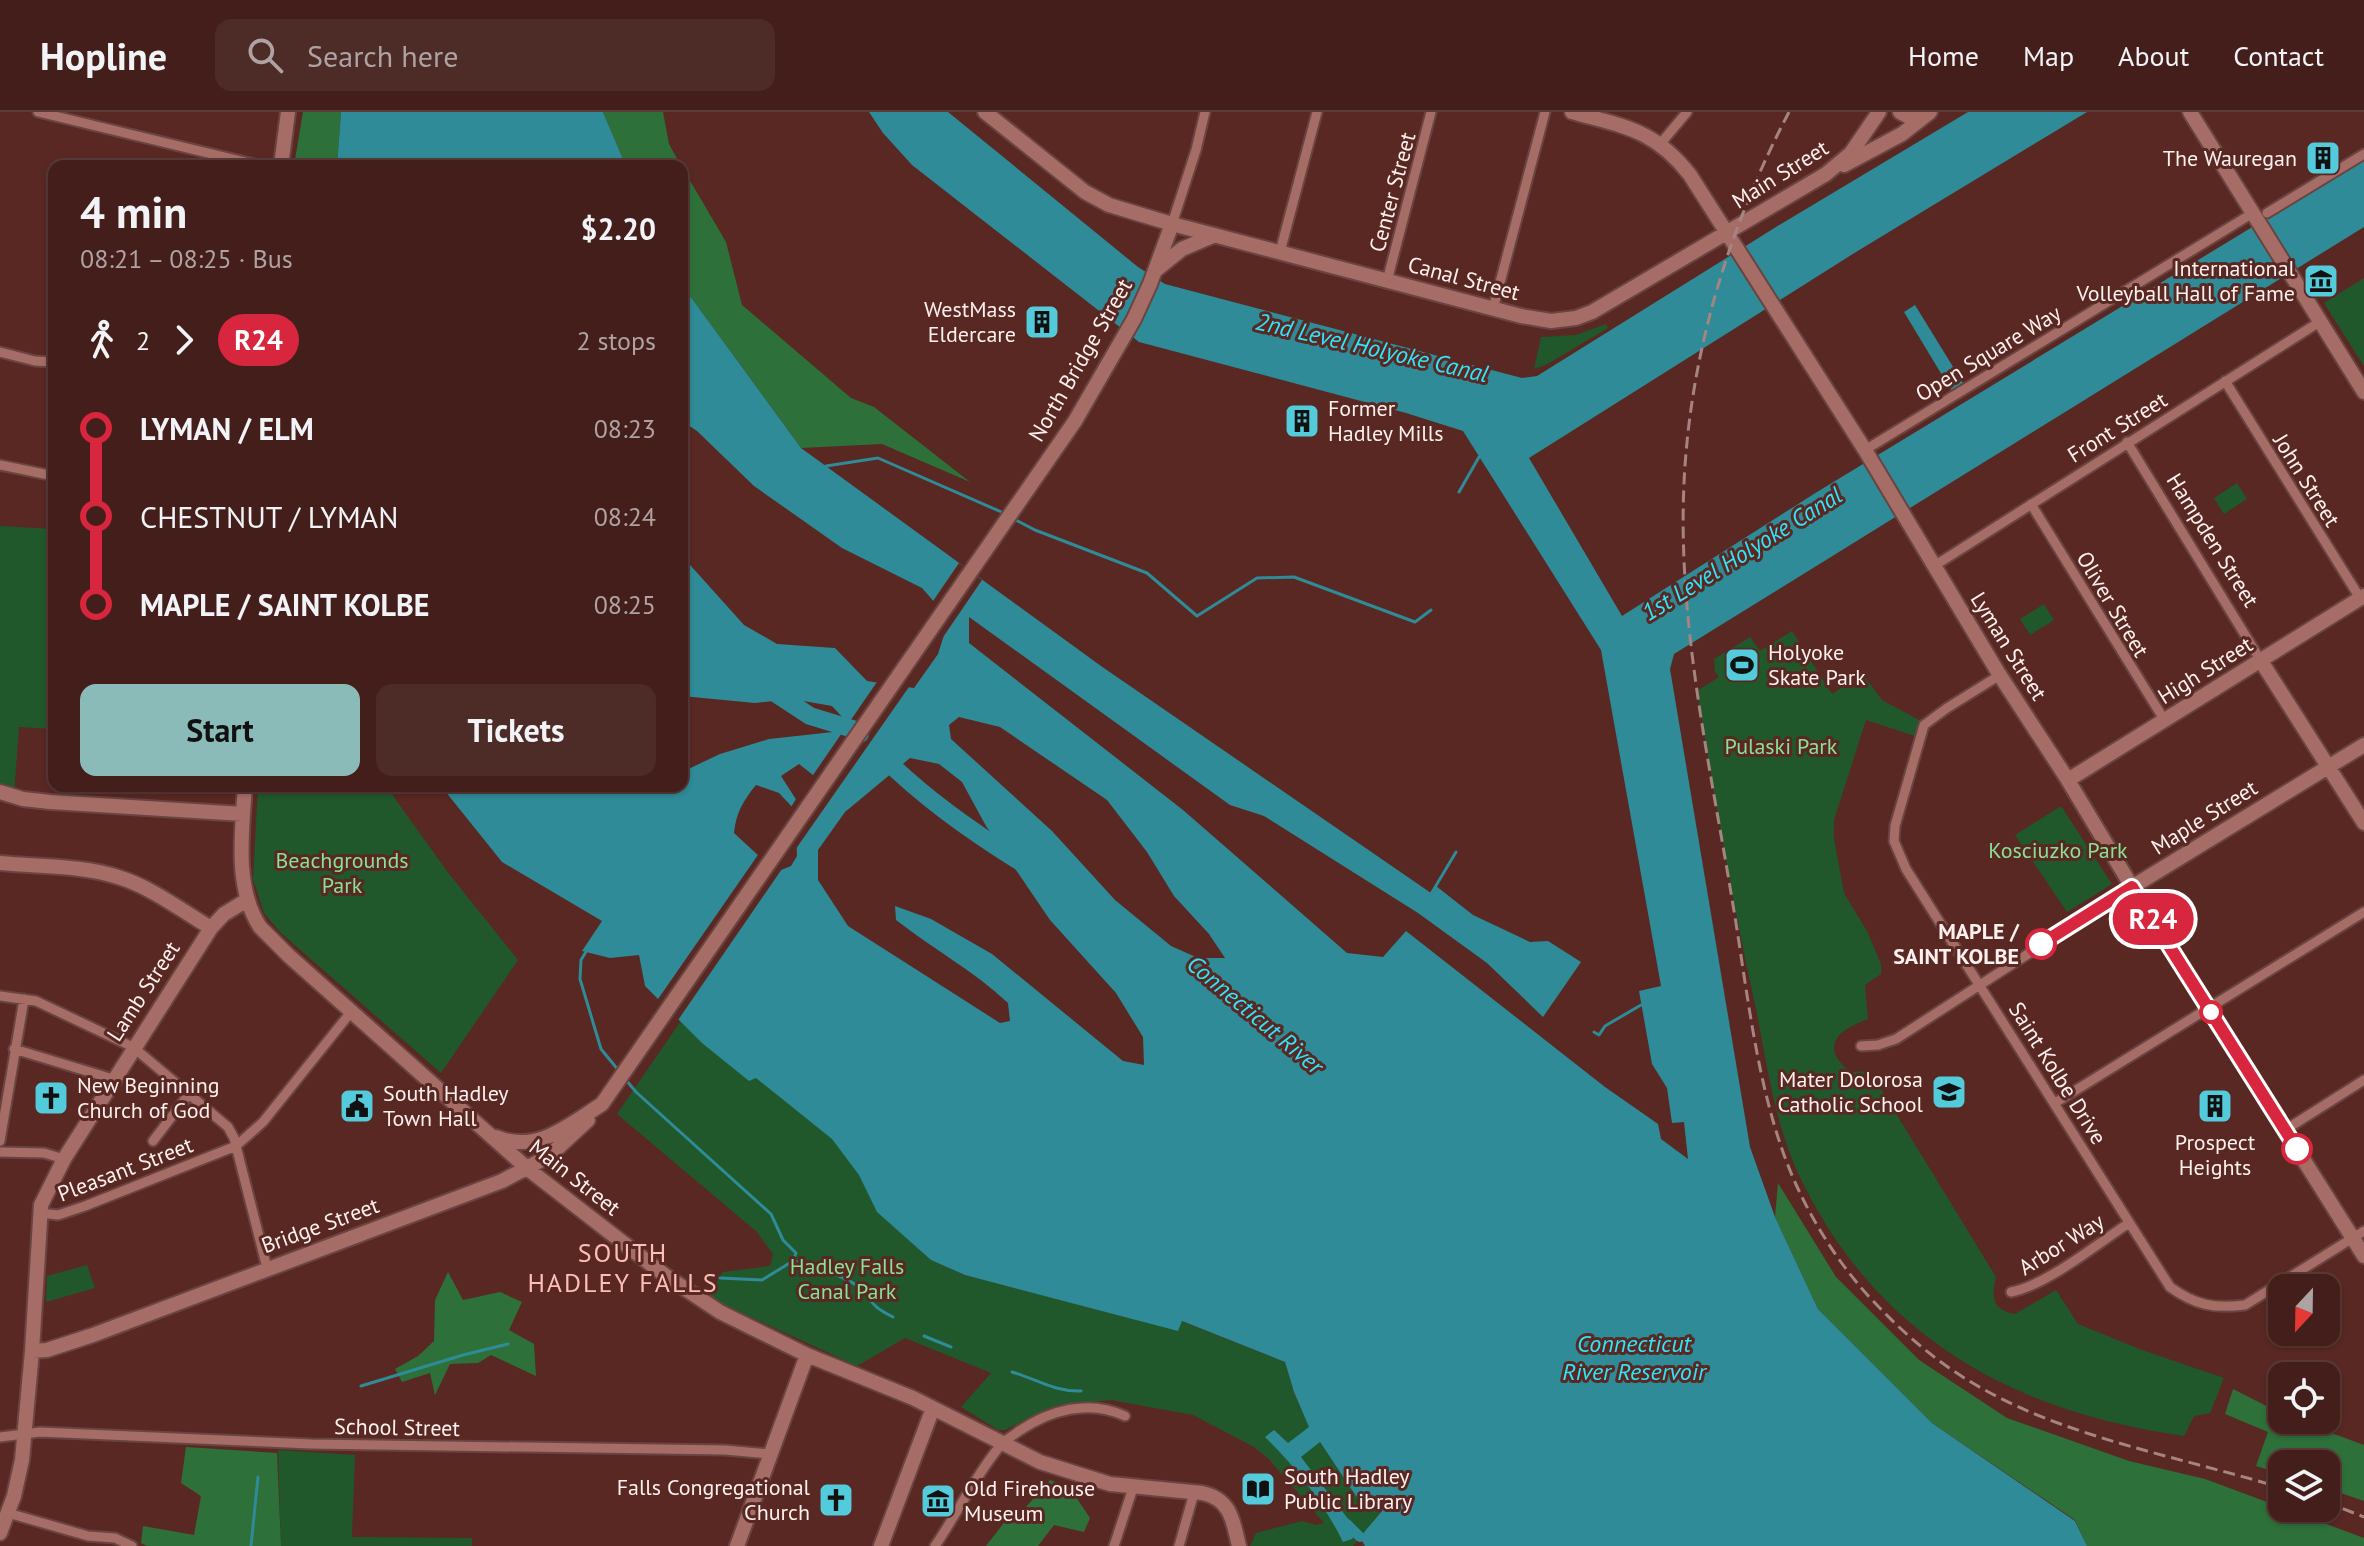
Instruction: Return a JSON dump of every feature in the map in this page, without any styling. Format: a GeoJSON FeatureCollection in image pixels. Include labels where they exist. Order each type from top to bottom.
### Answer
{"type":"FeatureCollection","features":[{"type":"Feature","properties":{"kind":"main road"},"geometry":{"type":"LineString","coordinates":[[282,160],[288,112]]}},
{"type":"Feature","properties":{"kind":"main road","name":"Canal Street"},"geometry":{"type":"LineString","coordinates":[[985,112],[1085,192],[1109,205],[1493,309],[1551,321],[1576,318],[1592,312],[1729,233]]}},
{"type":"Feature","properties":{"kind":"main road","name":"Lyman Street"},"geometry":{"type":"LineString","coordinates":[[1572,112],[1634,129],[1661,143],[1690,175],[1867,453],[2000,675],[2285,1130],[2358,1234],[2364,1256]]}},
{"type":"Feature","properties":{"kind":"main road","name":"Main Street"},"geometry":{"type":"LineString","coordinates":[[1729,233],[1826,174],[1851,153],[1879,112]]}},
{"type":"Feature","properties":{"kind":"main road"},"geometry":{"type":"LineString","coordinates":[[1900,112],[1911,118],[1929,112]]}},
{"type":"Feature","properties":{"kind":"main road"},"geometry":{"type":"LineString","coordinates":[[1826,174],[1902,134],[1929,112]]}},
{"type":"Feature","properties":{"kind":"main road"},"geometry":{"type":"LineString","coordinates":[[2190,112],[2259,215],[2364,392]]}},
{"type":"Feature","properties":{"kind":"main road","name":"North Bridge Street"},"geometry":{"type":"LineString","coordinates":[[602,1104],[1075,421],[1134,319],[1172,224]]}},
{"type":"Feature","properties":{"kind":"main road"},"geometry":{"type":"LineString","coordinates":[[1155,271],[1182,249],[1215,235]]}},
{"type":"Feature","properties":{"kind":"main road","name":"High Street"},"geometry":{"type":"LineString","coordinates":[[2068,780],[2362,597]]}},
{"type":"Feature","properties":{"kind":"main road","name":"Hampden Street"},"geometry":{"type":"LineString","coordinates":[[2261,661],[2364,823]]}},
{"type":"Feature","properties":{"kind":"main road","name":"Maple Street"},"geometry":{"type":"LineString","coordinates":[[2132,887],[2364,745]]}},
{"type":"Feature","properties":{"kind":"main road"},"geometry":{"type":"LineString","coordinates":[[0,792],[50,802],[243,814]]}},
{"type":"Feature","properties":{"kind":"main road"},"geometry":{"type":"LineString","coordinates":[[245,792],[242,856],[247,900]]}},
{"type":"Feature","properties":{"kind":"main road"},"geometry":{"type":"LineString","coordinates":[[0,863],[98,872],[117,877],[145,889],[211,928]]}},
{"type":"Feature","properties":{"kind":"main road","name":"Main Street"},"geometry":{"type":"LineString","coordinates":[[247,900],[255,919],[269,937],[487,1133],[528,1169],[706,1304],[807,1355],[933,1408],[1001,1444],[1065,1471],[1133,1488],[1194,1493]]}},
{"type":"Feature","properties":{"kind":"main road","name":"Lamb Street"},"geometry":{"type":"LineString","coordinates":[[0,1533],[20,1473],[32,1351],[40,1213],[47,1190],[133,1047],[211,928],[224,914],[247,900]]}},
{"type":"Feature","properties":{"kind":"main road"},"geometry":{"type":"LineString","coordinates":[[487,1133],[513,1142],[540,1140],[602,1104]]}},
{"type":"Feature","properties":{"kind":"main road","name":"Bridge Street"},"geometry":{"type":"LineString","coordinates":[[32,1351],[47,1350],[93,1335],[480,1190],[528,1169],[571,1138],[602,1104]]}},
{"type":"Feature","properties":{"kind":"main road"},"geometry":{"type":"LineString","coordinates":[[737,1546],[807,1355]]}},
{"type":"Feature","properties":{"kind":"main road"},"geometry":{"type":"LineString","coordinates":[[881,1546],[933,1408]]}},
{"type":"Feature","properties":{"kind":"main road"},"geometry":{"type":"LineString","coordinates":[[1194,1493],[1212,1495],[1224,1503],[1232,1516],[1239,1546]]}},
{"type":"Feature","properties":{"kind":"street"},"geometry":{"type":"LineString","coordinates":[[38,112],[237,160]]}},
{"type":"Feature","properties":{"kind":"street","name":"North Bridge Street"},"geometry":{"type":"LineString","coordinates":[[1172,224],[1205,112]]}},
{"type":"Feature","properties":{"kind":"street"},"geometry":{"type":"LineString","coordinates":[[1280,252],[1317,112]]}},
{"type":"Feature","properties":{"kind":"street","name":"Center Street"},"geometry":{"type":"LineString","coordinates":[[1387,281],[1431,112]]}},
{"type":"Feature","properties":{"kind":"street"},"geometry":{"type":"LineString","coordinates":[[1493,309],[1545,112]]}},
{"type":"Feature","properties":{"kind":"street"},"geometry":{"type":"LineString","coordinates":[[1661,143],[1687,112]]}},
{"type":"Feature","properties":{"kind":"street","name":"Open Square Way"},"geometry":{"type":"LineString","coordinates":[[1867,453],[2364,154]]}},
{"type":"Feature","properties":{"kind":"street","name":"Front Street"},"geometry":{"type":"LineString","coordinates":[[1934,566],[2321,321]]}},
{"type":"Feature","properties":{"kind":"street"},"geometry":{"type":"LineString","coordinates":[[0,352],[48,362]]}},
{"type":"Feature","properties":{"kind":"street","name":"John Street"},"geometry":{"type":"LineString","coordinates":[[2225,381],[2362,597]]}},
{"type":"Feature","properties":{"kind":"street","name":"Hampden Street"},"geometry":{"type":"LineString","coordinates":[[2127,442],[2261,661]]}},
{"type":"Feature","properties":{"kind":"street"},"geometry":{"type":"LineString","coordinates":[[0,465],[48,475]]}},
{"type":"Feature","properties":{"kind":"street","name":"Oliver Street"},"geometry":{"type":"LineString","coordinates":[[2031,504],[2165,721]]}},
{"type":"Feature","properties":{"kind":"street","name":"Saint Kolbe Drive"},"geometry":{"type":"LineString","coordinates":[[2000,675],[1930,718],[1924,725],[1895,826],[1894,841],[1906,869],[2129,1223],[2170,1287],[2188,1300],[2223,1308],[2245,1305],[2358,1234]]}},
{"type":"Feature","properties":{"kind":"street","name":"Maple Street"},"geometry":{"type":"LineString","coordinates":[[1861,1046],[1896,1039],[2132,887]]}},
{"type":"Feature","properties":{"kind":"street"},"geometry":{"type":"LineString","coordinates":[[2055,1103],[2364,912]]}},
{"type":"Feature","properties":{"kind":"street"},"geometry":{"type":"LineString","coordinates":[[0,996],[24,999],[63,1012],[133,1047],[228,1127],[236,1146],[267,1268]]}},
{"type":"Feature","properties":{"kind":"street"},"geometry":{"type":"LineString","coordinates":[[0,1141],[24,999]]}},
{"type":"Feature","properties":{"kind":"street","name":"Pleasant Street"},"geometry":{"type":"LineString","coordinates":[[40,1213],[58,1215],[85,1206],[236,1146],[263,1122],[351,1012]]}},
{"type":"Feature","properties":{"kind":"street"},"geometry":{"type":"LineString","coordinates":[[14,1049],[113,1079]]}},
{"type":"Feature","properties":{"kind":"street"},"geometry":{"type":"LineString","coordinates":[[2285,1130],[2364,1080]]}},
{"type":"Feature","properties":{"kind":"street"},"geometry":{"type":"LineString","coordinates":[[153,1141],[189,1094]]}},
{"type":"Feature","properties":{"kind":"street"},"geometry":{"type":"LineString","coordinates":[[0,1152],[44,1153],[64,1159]]}},
{"type":"Feature","properties":{"kind":"street","name":"Arbor Way"},"geometry":{"type":"LineString","coordinates":[[2011,1292],[2025,1290],[2129,1223]]}},
{"type":"Feature","properties":{"kind":"street"},"geometry":{"type":"LineString","coordinates":[[935,1546],[1001,1444],[1041,1418],[1068,1409],[1098,1408],[1125,1416]]}},
{"type":"Feature","properties":{"kind":"street","name":"School Street"},"geometry":{"type":"LineString","coordinates":[[0,1437],[40,1432],[310,1444],[714,1449],[769,1454]]}},
{"type":"Feature","properties":{"kind":"street"},"geometry":{"type":"LineString","coordinates":[[1114,1546],[1133,1488]]}},
{"type":"Feature","properties":{"kind":"street"},"geometry":{"type":"LineString","coordinates":[[1179,1546],[1194,1493]]}},
{"type":"Feature","properties":{"kind":"street"},"geometry":{"type":"LineString","coordinates":[[8,1513],[88,1536],[115,1538],[132,1546]]}},
{"type":"Feature","properties":{"kind":"green space"},"geometry":{"type":"Polygon","coordinates":[[[303,112],[341,112],[337,160],[295,160],[303,112]]]}},
{"type":"Feature","properties":{"kind":"green space"},"geometry":{"type":"Polygon","coordinates":[[[603,112],[663,112],[669,144],[678,160],[623,160],[603,112]]]}},
{"type":"Feature","properties":{"kind":"green space"},"geometry":{"type":"Polygon","coordinates":[[[688,177],[726,242],[742,305],[851,398],[874,407],[970,482],[882,444],[801,448],[688,293],[688,177]]]}},
{"type":"Feature","properties":{"kind":"green space"},"geometry":{"type":"Polygon","coordinates":[[[2364,278],[2364,366],[2324,303],[2364,278]]]}},
{"type":"Feature","properties":{"kind":"green space"},"geometry":{"type":"Polygon","coordinates":[[[1606,324],[1608,328],[1534,369],[1541,337],[1576,335],[1606,324]]]}},
{"type":"Feature","properties":{"kind":"green space"},"geometry":{"type":"Polygon","coordinates":[[[2237,483],[2247,499],[2224,514],[2214,498],[2237,483]]]}},
{"type":"Feature","properties":{"kind":"green space"},"geometry":{"type":"Polygon","coordinates":[[[0,526],[48,529],[48,729],[19,727],[14,794],[0,788],[0,526]]]}},
{"type":"Feature","properties":{"kind":"green space"},"geometry":{"type":"Polygon","coordinates":[[[2044,604],[2054,620],[2030,635],[2020,619],[2044,604]]]}},
{"type":"Feature","properties":{"kind":"green space","name":"Pulaski Park"},"geometry":{"type":"Polygon","coordinates":[[[1792,631],[1832,694],[1863,674],[1882,700],[1921,721],[1915,736],[1866,720],[1834,820],[1834,839],[1844,893],[1868,933],[1881,964],[1881,974],[1865,985],[1868,1019],[1841,1034],[1834,1047],[1836,1055],[1851,1072],[1870,1071],[1996,1277],[1994,1296],[1998,1306],[2015,1314],[2056,1290],[2078,1324],[2224,1378],[2210,1413],[2194,1416],[2184,1436],[2122,1425],[2063,1408],[2007,1385],[1956,1357],[1910,1322],[1868,1281],[1831,1233],[1800,1177],[1783,1133],[1771,1088],[1697,691],[1719,677],[1715,672],[1714,659],[1750,637],[1760,651],[1792,631]]]}},
{"type":"Feature","properties":{"kind":"green space","name":"Beachgrounds Park"},"geometry":{"type":"Polygon","coordinates":[[[258,792],[390,792],[449,874],[518,960],[441,1073],[281,933],[264,913],[253,879],[258,792]]]}},
{"type":"Feature","properties":{"kind":"green space","name":"Kosciuzko Park"},"geometry":{"type":"Polygon","coordinates":[[[2061,806],[2112,884],[2067,912],[2015,835],[2061,806]]]}},
{"type":"Feature","properties":{"kind":"green space","name":"Hadley Falls Canal Park"},"geometry":{"type":"Polygon","coordinates":[[[700,993],[759,1037],[931,1260],[965,1275],[1178,1330],[1181,1321],[1285,1362],[1309,1426],[1356,1496],[1382,1511],[1353,1546],[1250,1546],[1256,1533],[1302,1521],[1316,1525],[1324,1523],[1269,1459],[1254,1447],[1193,1415],[1111,1400],[1058,1405],[1005,1430],[998,1430],[961,1407],[991,1373],[905,1338],[857,1366],[707,1297],[723,1272],[770,1266],[773,1254],[757,1232],[617,1114],[700,993]]]}},
{"type":"Feature","properties":{"kind":"green space"},"geometry":{"type":"Polygon","coordinates":[[[1778,1183],[1836,1277],[1919,1360],[2007,1418],[2129,1461],[2205,1479],[2268,1502],[2268,1522],[2321,1522],[2364,1538],[2364,1546],[2087,1546],[2075,1520],[1932,1423],[1818,1309],[1775,1217],[1778,1183]]]}},
{"type":"Feature","properties":{"kind":"green space"},"geometry":{"type":"Polygon","coordinates":[[[87,1265],[95,1288],[46,1302],[47,1276],[87,1265]]]}},
{"type":"Feature","properties":{"kind":"green space"},"geometry":{"type":"Polygon","coordinates":[[[448,1272],[463,1300],[500,1292],[522,1302],[509,1330],[534,1344],[536,1376],[491,1355],[478,1363],[450,1364],[435,1395],[430,1373],[402,1382],[395,1369],[418,1356],[434,1341],[435,1300],[448,1272]]]}},
{"type":"Feature","properties":{"kind":"green space"},"geometry":{"type":"Polygon","coordinates":[[[2233,1389],[2268,1407],[2268,1432],[2225,1414],[2233,1389]]]}},
{"type":"Feature","properties":{"kind":"green space"},"geometry":{"type":"Polygon","coordinates":[[[2268,1432],[2334,1434],[2364,1445],[2364,1501],[2340,1493],[2340,1450],[2268,1450],[2268,1470],[2256,1466],[2268,1432]]]}},
{"type":"Feature","properties":{"kind":"green space"},"geometry":{"type":"Polygon","coordinates":[[[186,1447],[277,1453],[281,1546],[147,1546],[141,1543],[143,1526],[194,1535],[201,1496],[181,1483],[186,1447]]]}},
{"type":"Feature","properties":{"kind":"green space"},"geometry":{"type":"Polygon","coordinates":[[[278,1450],[355,1455],[352,1537],[472,1538],[472,1546],[281,1546],[278,1450]]]}},
{"type":"Feature","properties":{"kind":"green space"},"geometry":{"type":"Polygon","coordinates":[[[1050,1480],[1070,1488],[1090,1518],[1084,1532],[1054,1525],[1038,1546],[986,1546],[1010,1515],[1017,1517],[1050,1480]]]}},
{"type":"Feature","properties":{"kind":"water"},"geometry":{"type":"Polygon","coordinates":[[[341,112],[603,112],[623,160],[337,160],[341,112]]]}},
{"type":"Feature","properties":{"kind":"water"},"geometry":{"type":"Polygon","coordinates":[[[869,112],[948,112],[1138,267],[1165,284],[1522,378],[1537,376],[1968,112],[2087,112],[1856,252],[1529,458],[1622,616],[1817,492],[2364,159],[2364,227],[1674,654],[1670,669],[1750,1147],[1775,1217],[1818,1309],[1932,1423],[2075,1521],[2087,1546],[1365,1546],[1360,1537],[1382,1511],[1356,1496],[1320,1442],[1301,1457],[1358,1532],[1352,1539],[1343,1542],[1308,1486],[1265,1437],[1274,1430],[1288,1443],[1309,1427],[1285,1362],[1182,1321],[1178,1331],[965,1275],[931,1260],[877,1212],[859,1175],[832,1139],[756,1078],[749,1081],[702,1043],[645,986],[639,955],[610,958],[582,951],[602,921],[502,862],[446,792],[688,792],[688,769],[720,754],[769,739],[833,732],[844,719],[832,706],[792,699],[755,703],[688,697],[688,563],[744,625],[777,644],[835,648],[867,681],[914,688],[938,654],[949,619],[922,588],[842,548],[754,486],[688,425],[688,293],[801,448],[1101,666],[1431,893],[1436,886],[1473,915],[1530,942],[1548,941],[1581,962],[1543,1017],[1487,963],[1418,913],[1264,816],[1230,805],[969,617],[969,643],[1183,810],[1347,953],[1383,957],[1406,931],[1605,1087],[1658,1124],[1661,1139],[1688,1159],[1684,1122],[1672,1123],[1667,1088],[1652,1064],[1639,991],[1661,986],[1601,650],[1463,431],[1139,342],[912,165],[869,112]],[[959,717],[949,725],[951,739],[1052,831],[1115,900],[1171,946],[1198,958],[1225,958],[1209,934],[1174,896],[1147,852],[1107,800],[1000,727],[959,717]],[[910,758],[845,812],[818,850],[818,880],[848,926],[1000,1023],[1010,1021],[1008,1003],[896,920],[895,906],[931,919],[992,954],[1123,1061],[1144,1065],[1143,1037],[1116,993],[1050,920],[986,826],[962,782],[939,764],[910,758]],[[799,764],[781,776],[797,801],[818,810],[832,790],[799,764]],[[756,785],[738,813],[734,833],[776,872],[791,866],[797,856],[795,810],[779,793],[756,785]]]}},
{"type":"Feature","properties":{"kind":"water"},"geometry":{"type":"Polygon","coordinates":[[[1915,305],[1963,383],[1951,390],[1904,312],[1915,305]]]}},
{"type":"Feature","properties":{"kind":"pier"},"geometry":{"type":"Polygon","coordinates":[[[959,563],[982,580],[937,646],[945,620],[931,604],[959,563]]]}},
{"type":"Feature","properties":{"kind":"pier"},"geometry":{"type":"Polygon","coordinates":[[[879,679],[911,684],[793,853],[789,810],[798,796],[817,805],[827,791],[811,778],[879,679]]]}},
{"type":"Feature","properties":{"kind":"pier"},"geometry":{"type":"Polygon","coordinates":[[[760,852],[777,867],[786,863],[676,1023],[656,1002],[760,852]]]}},
{"type":"Feature","properties":{"kind":"waterway"},"geometry":{"type":"LineString","coordinates":[[1459,492],[1479,457]]}},
{"type":"Feature","properties":{"kind":"waterway"},"geometry":{"type":"LineString","coordinates":[[826,466],[878,458],[1006,514]]}},
{"type":"Feature","properties":{"kind":"waterway"},"geometry":{"type":"LineString","coordinates":[[1012,518],[1035,530],[1147,573],[1197,616],[1257,578],[1294,577],[1415,622],[1431,610]]}},
{"type":"Feature","properties":{"kind":"waterway","name":"Connecticut River"},"geometry":{"type":"LineString","coordinates":[[766,687],[810,716],[856,730],[860,734]]}},
{"type":"Feature","properties":{"kind":"waterway","name":"Connecticut River"},"geometry":{"type":"LineString","coordinates":[[878,752],[947,812],[1022,863]]}},
{"type":"Feature","properties":{"kind":"waterway"},"geometry":{"type":"LineString","coordinates":[[1431,894],[1456,852]]}},
{"type":"Feature","properties":{"kind":"waterway"},"geometry":{"type":"LineString","coordinates":[[587,950],[581,960],[580,979],[601,1049],[619,1071]]}},
{"type":"Feature","properties":{"kind":"waterway"},"geometry":{"type":"LineString","coordinates":[[1594,1032],[1599,1035],[1605,1026],[1641,1005]]}},
{"type":"Feature","properties":{"kind":"waterway"},"geometry":{"type":"LineString","coordinates":[[626,1080],[771,1214],[783,1240],[796,1253],[793,1261],[762,1280],[720,1278]]}},
{"type":"Feature","properties":{"kind":"waterway"},"geometry":{"type":"LineString","coordinates":[[795,1261],[852,1282],[876,1307],[893,1317]]}},
{"type":"Feature","properties":{"kind":"waterway"},"geometry":{"type":"LineString","coordinates":[[924,1336],[951,1347]]}},
{"type":"Feature","properties":{"kind":"waterway"},"geometry":{"type":"LineString","coordinates":[[361,1386],[508,1344]]}},
{"type":"Feature","properties":{"kind":"waterway"},"geometry":{"type":"LineString","coordinates":[[1012,1372],[1054,1387],[1081,1391]]}},
{"type":"Feature","properties":{"kind":"waterway"},"geometry":{"type":"LineString","coordinates":[[251,1546],[258,1477]]}},
{"type":"Feature","properties":{"kind":"waterway"},"geometry":{"type":"LineString","coordinates":[[1347,1524],[1360,1537]]}},
{"type":"Feature","properties":{"kind":"railway"},"geometry":{"type":"LineString","coordinates":[[1789,112],[1751,193],[1708,320],[1691,408],[1683,508],[1688,619],[1703,729],[1758,1057],[1783,1152],[1810,1213],[1847,1271],[1900,1328],[1954,1371],[1983,1389],[2053,1421],[2129,1446],[2268,1484]]}},
{"type":"Feature","properties":{"kind":"railway"},"geometry":{"type":"LineString","coordinates":[[2340,1508],[2364,1517]]}},
{"type":"Feature","properties":{"kind":"bus line","name":"R24"},"geometry":{"type":"LineString","coordinates":[[2041,944],[2132,887],[2297,1149]]}},
{"type":"Feature","properties":{"kind":"place","name":"The Wauregan"},"geometry":{"type":"Point","coordinates":[2323,158]}},
{"type":"Feature","properties":{"kind":"place","name":"International Volleyball Hall of Fame"},"geometry":{"type":"Point","coordinates":[2321,281]}},
{"type":"Feature","properties":{"kind":"place","name":"WestMass Eldercare"},"geometry":{"type":"Point","coordinates":[1042,322]}},
{"type":"Feature","properties":{"kind":"place","name":"Former Hadley Mills"},"geometry":{"type":"Point","coordinates":[1302,421]}},
{"type":"Feature","properties":{"kind":"place","name":"Holyoke Skate Park"},"geometry":{"type":"Point","coordinates":[1742,665]}},
{"type":"Feature","properties":{"kind":"place","name":"MAPLE / SAINT KOLBE"},"geometry":{"type":"Point","coordinates":[2041,944]}},
{"type":"Feature","properties":{"kind":"place","name":"Mater Dolorosa Catholic School"},"geometry":{"type":"Point","coordinates":[1949,1092]}},
{"type":"Feature","properties":{"kind":"place","name":"New Beginning Church of God"},"geometry":{"type":"Point","coordinates":[51,1098]}},
{"type":"Feature","properties":{"kind":"place","name":"South Hadley Town Hall"},"geometry":{"type":"Point","coordinates":[357,1106]}},
{"type":"Feature","properties":{"kind":"place","name":"Prospect Heights"},"geometry":{"type":"Point","coordinates":[2215,1106]}},
{"type":"Feature","properties":{"kind":"place","name":"South Hadley Public Library"},"geometry":{"type":"Point","coordinates":[1258,1489]}},
{"type":"Feature","properties":{"kind":"place","name":"Falls Congregational Church"},"geometry":{"type":"Point","coordinates":[836,1500]}},
{"type":"Feature","properties":{"kind":"place","name":"Old Firehouse Museum"},"geometry":{"type":"Point","coordinates":[938,1501]}},
{"type":"Feature","properties":{"kind":"district","name":"SOUTH HADLEY FALLS"},"geometry":{"type":"Point","coordinates":[623,1268]}},
{"type":"Feature","properties":{"kind":"water label","name":"2nd Level Holyoke Canal"},"geometry":{"type":"Point","coordinates":[1372,348]}},
{"type":"Feature","properties":{"kind":"water label","name":"1st Level Holyoke Canal"},"geometry":{"type":"Point","coordinates":[1742,554]}},
{"type":"Feature","properties":{"kind":"water label","name":"Connecticut River Reservoir"},"geometry":{"type":"Point","coordinates":[1634,1358]}}]}
